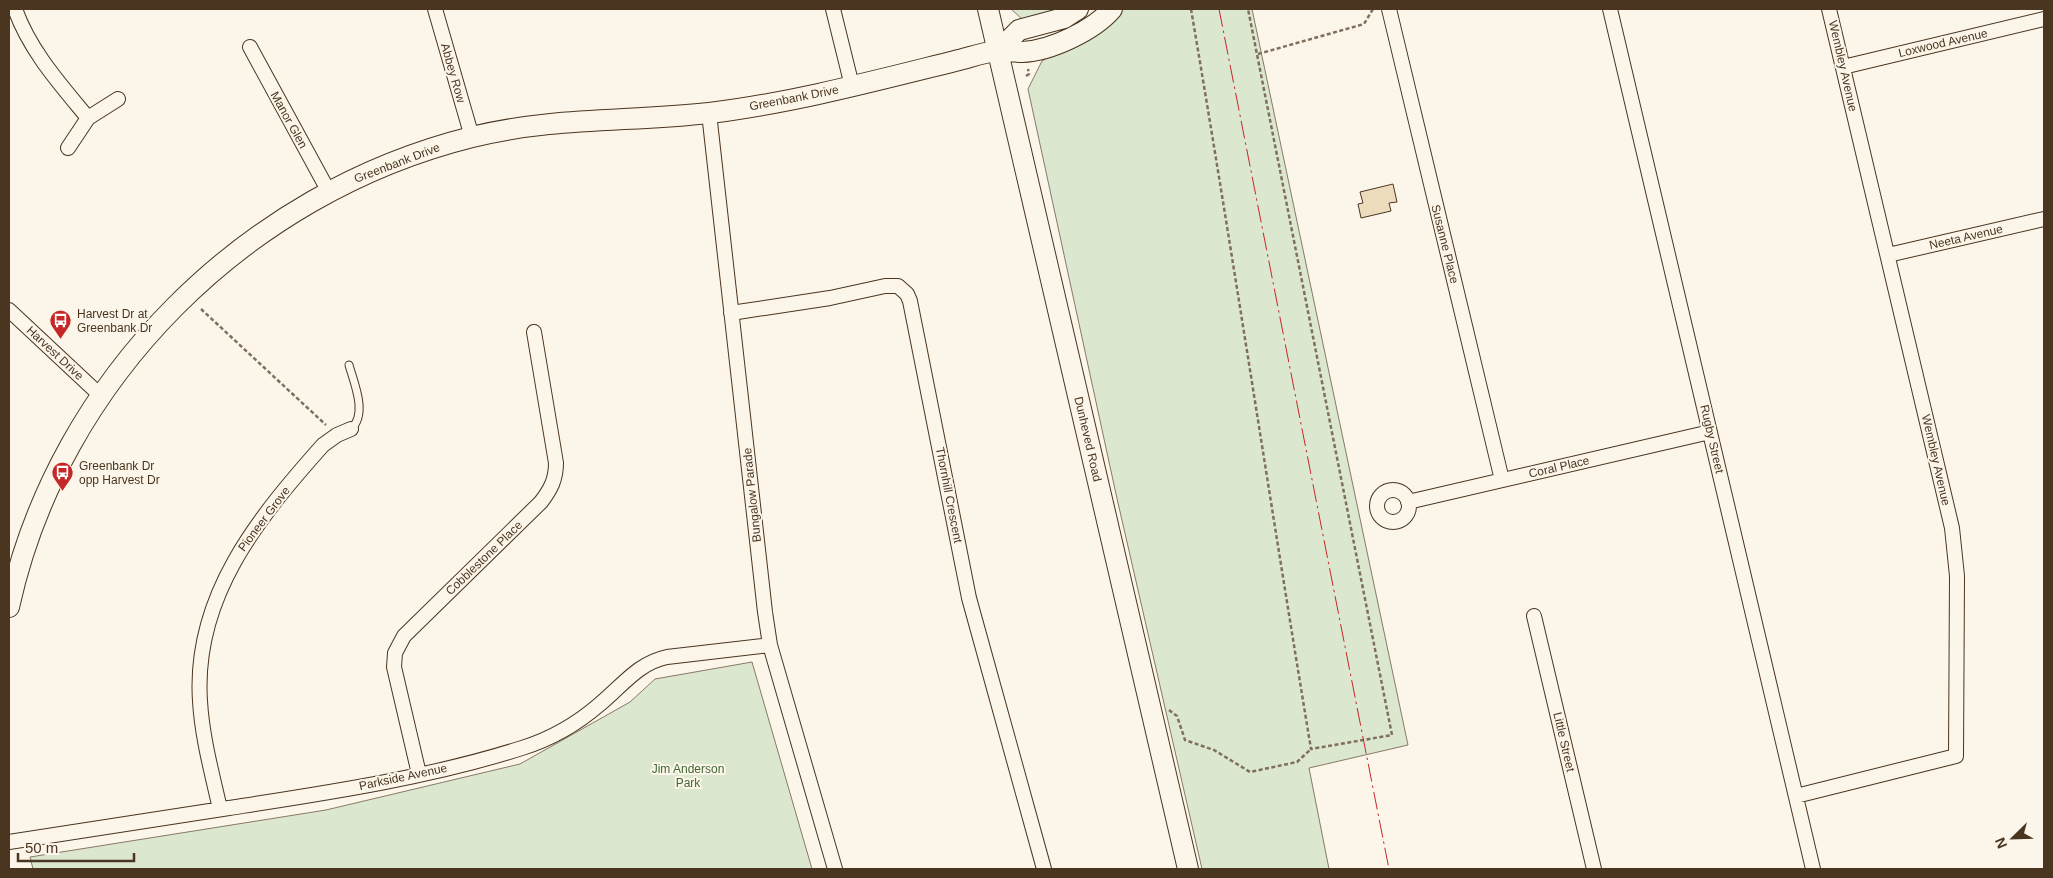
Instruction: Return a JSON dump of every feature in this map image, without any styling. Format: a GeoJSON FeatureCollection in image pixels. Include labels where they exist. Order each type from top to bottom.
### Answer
{"type":"FeatureCollection","features":[{"type":"Feature","properties":{"kind":"street"},"geometry":{"type":"LineString","coordinates":[[15,9],[38,56],[88,118]]}},
{"type":"Feature","properties":{"kind":"street","name":"Abbey Row"},"geometry":{"type":"LineString","coordinates":[[435,9],[472,137]]}},
{"type":"Feature","properties":{"kind":"street"},"geometry":{"type":"LineString","coordinates":[[834,9],[852,86]]}},
{"type":"Feature","properties":{"kind":"street","name":"Dunheved Road"},"geometry":{"type":"LineString","coordinates":[[988,9],[1188,869]]}},
{"type":"Feature","properties":{"kind":"street"},"geometry":{"type":"LineString","coordinates":[[998,51],[1019,30],[1064,18],[1078,9]]}},
{"type":"Feature","properties":{"kind":"street","name":"Greenbank Drive"},"geometry":{"type":"LineString","coordinates":[[9,607],[25,549],[46,496],[72,444],[101,396],[156,326],[208,275],[266,230],[329,192],[410,156],[472,137],[532,125],[570,121],[709,113],[852,86],[998,51],[1024,52],[1052,45],[1088,30],[1112,9]]}},
{"type":"Feature","properties":{"kind":"street","name":"Susanne Place"},"geometry":{"type":"LineString","coordinates":[[1389,9],[1502,480]]}},
{"type":"Feature","properties":{"kind":"street","name":"Rugby Street"},"geometry":{"type":"LineString","coordinates":[[1610,9],[1813,869]]}},
{"type":"Feature","properties":{"kind":"street","name":"Wembley Avenue"},"geometry":{"type":"LineString","coordinates":[[1796,796],[1956,756],[1957,576],[1954,544],[1829,9]]}},
{"type":"Feature","properties":{"kind":"street","name":"Loxwood Avenue"},"geometry":{"type":"LineString","coordinates":[[1843,66],[2044,19]]}},
{"type":"Feature","properties":{"kind":"street","name":"Manor Glen"},"geometry":{"type":"LineString","coordinates":[[250,47],[329,192]]}},
{"type":"Feature","properties":{"kind":"street"},"geometry":{"type":"LineString","coordinates":[[68,148],[88,118],[118,99]]}},
{"type":"Feature","properties":{"kind":"street","name":"Bungalow Parade"},"geometry":{"type":"LineString","coordinates":[[709,113],[770,645],[834,869]]}},
{"type":"Feature","properties":{"kind":"street","name":"Neeta Avenue"},"geometry":{"type":"LineString","coordinates":[[1888,255],[2044,219]]}},
{"type":"Feature","properties":{"kind":"street","name":"Thornhill Crescent"},"geometry":{"type":"LineString","coordinates":[[731,313],[830,298],[885,286],[898,286],[907,294],[912,311],[969,598],[1044,869]]}},
{"type":"Feature","properties":{"kind":"street","name":"Harvest Drive"},"geometry":{"type":"LineString","coordinates":[[9,310],[101,396]]}},
{"type":"Feature","properties":{"kind":"street","name":"Cobblestone Place"},"geometry":{"type":"LineString","coordinates":[[419,774],[394,667],[398,646],[404,636],[541,502],[554,480],[556,462],[534,332]]}},
{"type":"Feature","properties":{"kind":"street","name":"Pioneer Grove"},"geometry":{"type":"LineString","coordinates":[[220,809],[204,736],[200,700],[202,651],[213,609],[227,574],[244,542],[318,450],[335,436],[351,429]]}},
{"type":"Feature","properties":{"kind":"street","name":"Coral Place"},"geometry":{"type":"LineString","coordinates":[[1408,502],[1710,432]]}},
{"type":"Feature","properties":{"kind":"street","name":"Little Street"},"geometry":{"type":"LineString","coordinates":[[1534,616],[1594,869]]}},
{"type":"Feature","properties":{"kind":"street","name":"Parkside Avenue"},"geometry":{"type":"LineString","coordinates":[[9,842],[335,791],[419,774],[522,748],[554,735],[578,721],[638,670],[651,662],[667,657],[770,645]]}},
{"type":"Feature","properties":{"kind":"lane"},"geometry":{"type":"LineString","coordinates":[[349,365],[359,406],[358,421],[351,429]]}},
{"type":"Feature","properties":{"kind":"path"},"geometry":{"type":"LineString","coordinates":[[1191,9],[1311,749]]}},
{"type":"Feature","properties":{"kind":"path"},"geometry":{"type":"LineString","coordinates":[[1148,696],[1177,716],[1185,740],[1214,750],[1250,772],[1296,762],[1311,749],[1392,734],[1248,9]]}},
{"type":"Feature","properties":{"kind":"path"},"geometry":{"type":"LineString","coordinates":[[1258,54],[1364,24],[1373,9]]}},
{"type":"Feature","properties":{"kind":"path"},"geometry":{"type":"LineString","coordinates":[[1026,76],[1029,74],[1028,69]]}},
{"type":"Feature","properties":{"kind":"path"},"geometry":{"type":"LineString","coordinates":[[201,309],[326,424],[335,436]]}},
{"type":"Feature","properties":{"kind":"green space"},"geometry":{"type":"Polygon","coordinates":[[[1011,9],[1067,9],[1022,19],[1011,9]]]}},
{"type":"Feature","properties":{"kind":"green space"},"geometry":{"type":"Polygon","coordinates":[[[1123,9],[1252,9],[1408,745],[1309,768],[1329,869],[1202,869],[1116,494],[1028,89],[1042,61],[1115,20],[1123,9]]]}},
{"type":"Feature","properties":{"kind":"green space","name":"Jim Anderson Park"},"geometry":{"type":"Polygon","coordinates":[[[752,662],[812,869],[33,869],[30,857],[326,810],[520,764],[630,702],[655,679],[752,662]]]}},
{"type":"Feature","properties":{"kind":"building"},"geometry":{"type":"Polygon","coordinates":[[[1393,184],[1397,202],[1389,203],[1391,211],[1361,218],[1358,204],[1363,203],[1360,192],[1393,184]]]}},
{"type":"Feature","properties":{"kind":"power"},"geometry":{"type":"LineString","coordinates":[[1219,9],[1389,869]]}},
{"type":"Feature","properties":{"kind":"place","name":"Harvest Dr at Greenbank Dr"},"geometry":{"type":"Point","coordinates":[61,340]}},
{"type":"Feature","properties":{"kind":"place","name":"Greenbank Dr opp Harvest Dr"},"geometry":{"type":"Point","coordinates":[63,492]}}]}
